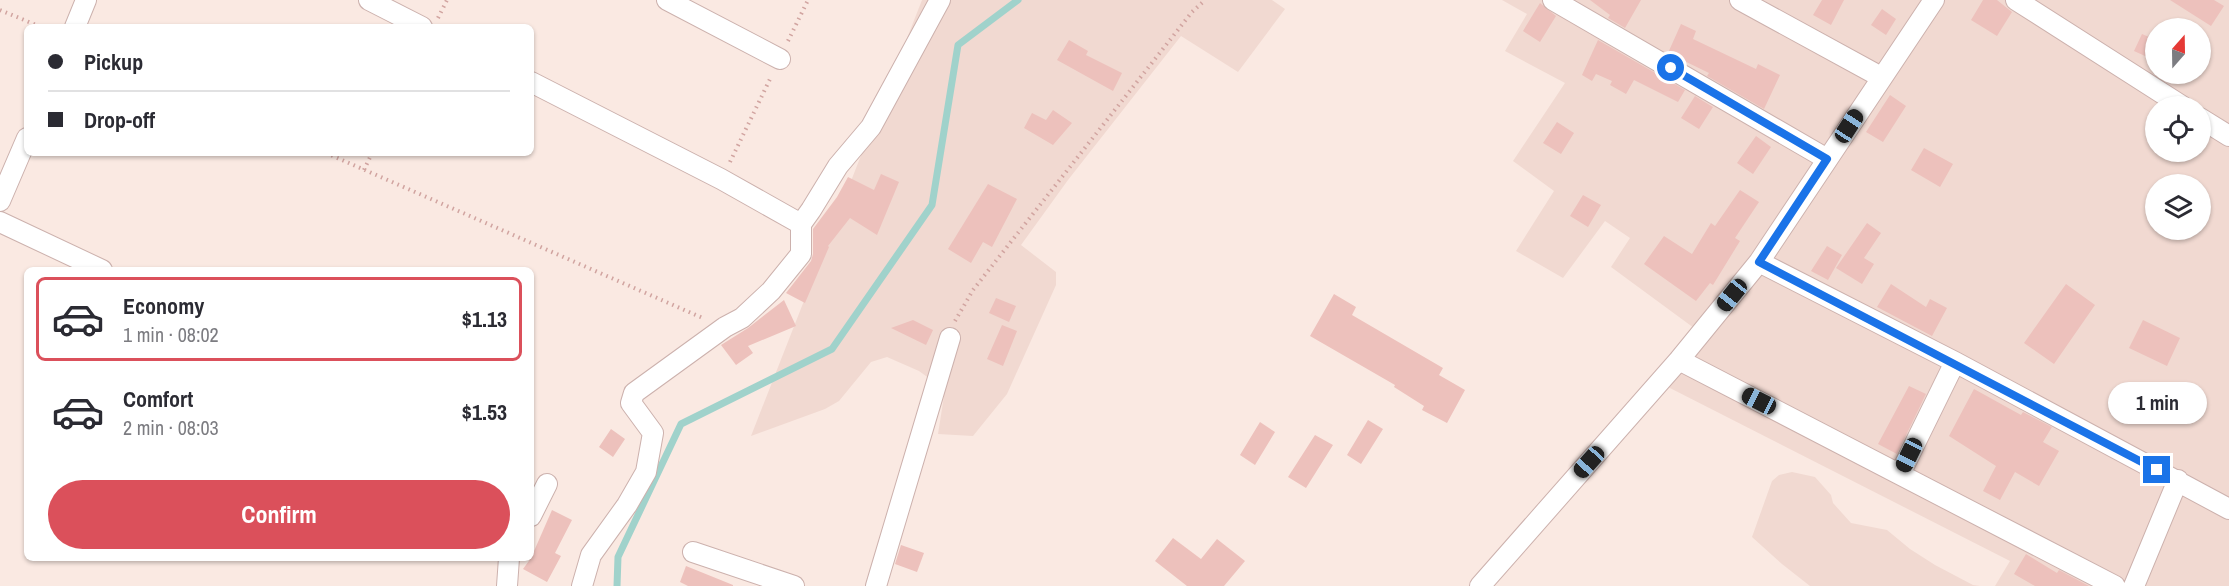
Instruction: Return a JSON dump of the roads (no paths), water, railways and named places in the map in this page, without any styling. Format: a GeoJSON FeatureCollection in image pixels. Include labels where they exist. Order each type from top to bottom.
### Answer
{"type":"FeatureCollection","features":[{"type":"Feature","properties":{"kind":"street"},"geometry":{"type":"LineString","coordinates":[[76,24],[86,0]]}},
{"type":"Feature","properties":{"kind":"street"},"geometry":{"type":"LineString","coordinates":[[369,0],[416,24]]}},
{"type":"Feature","properties":{"kind":"street"},"geometry":{"type":"LineString","coordinates":[[667,0],[780,59]]}},
{"type":"Feature","properties":{"kind":"street"},"geometry":{"type":"LineString","coordinates":[[582,586],[591,555],[627,505],[646,472],[653,433],[631,403],[634,393],[725,327],[742,318],[771,291],[801,254],[801,224],[838,166],[871,127],[940,0]]}},
{"type":"Feature","properties":{"kind":"street"},"geometry":{"type":"LineString","coordinates":[[1553,0],[1827,159]]}},
{"type":"Feature","properties":{"kind":"street"},"geometry":{"type":"LineString","coordinates":[[1740,0],[1881,77]]}},
{"type":"Feature","properties":{"kind":"street"},"geometry":{"type":"LineString","coordinates":[[1480,586],[1679,360],[1759,262],[1934,0]]}},
{"type":"Feature","properties":{"kind":"street"},"geometry":{"type":"LineString","coordinates":[[2016,0],[2166,96]]}},
{"type":"Feature","properties":{"kind":"street"},"geometry":{"type":"LineString","coordinates":[[534,84],[722,179],[801,224]]}},
{"type":"Feature","properties":{"kind":"street"},"geometry":{"type":"LineString","coordinates":[[2211,125],[2229,136]]}},
{"type":"Feature","properties":{"kind":"street"},"geometry":{"type":"LineString","coordinates":[[0,201],[24,145]]}},
{"type":"Feature","properties":{"kind":"street"},"geometry":{"type":"LineString","coordinates":[[0,222],[96,267]]}},
{"type":"Feature","properties":{"kind":"street"},"geometry":{"type":"LineString","coordinates":[[1759,262],[1954,362],[2229,509]]}},
{"type":"Feature","properties":{"kind":"street"},"geometry":{"type":"LineString","coordinates":[[876,586],[950,338]]}},
{"type":"Feature","properties":{"kind":"street"},"geometry":{"type":"LineString","coordinates":[[1679,360],[2115,586]]}},
{"type":"Feature","properties":{"kind":"street"},"geometry":{"type":"LineString","coordinates":[[1900,474],[1954,362]]}},
{"type":"Feature","properties":{"kind":"street"},"geometry":{"type":"LineString","coordinates":[[2134,586],[2178,480]]}},
{"type":"Feature","properties":{"kind":"street"},"geometry":{"type":"LineString","coordinates":[[534,509],[546,483]]}},
{"type":"Feature","properties":{"kind":"street"},"geometry":{"type":"LineString","coordinates":[[693,552],[794,586]]}},
{"type":"Feature","properties":{"kind":"street"},"geometry":{"type":"LineString","coordinates":[[507,586],[509,561]]}},
{"type":"Feature","properties":{"kind":"waterway"},"geometry":{"type":"LineString","coordinates":[[617,586],[618,557],[681,424],[832,349],[932,205],[958,45],[1018,0]]}}]}
